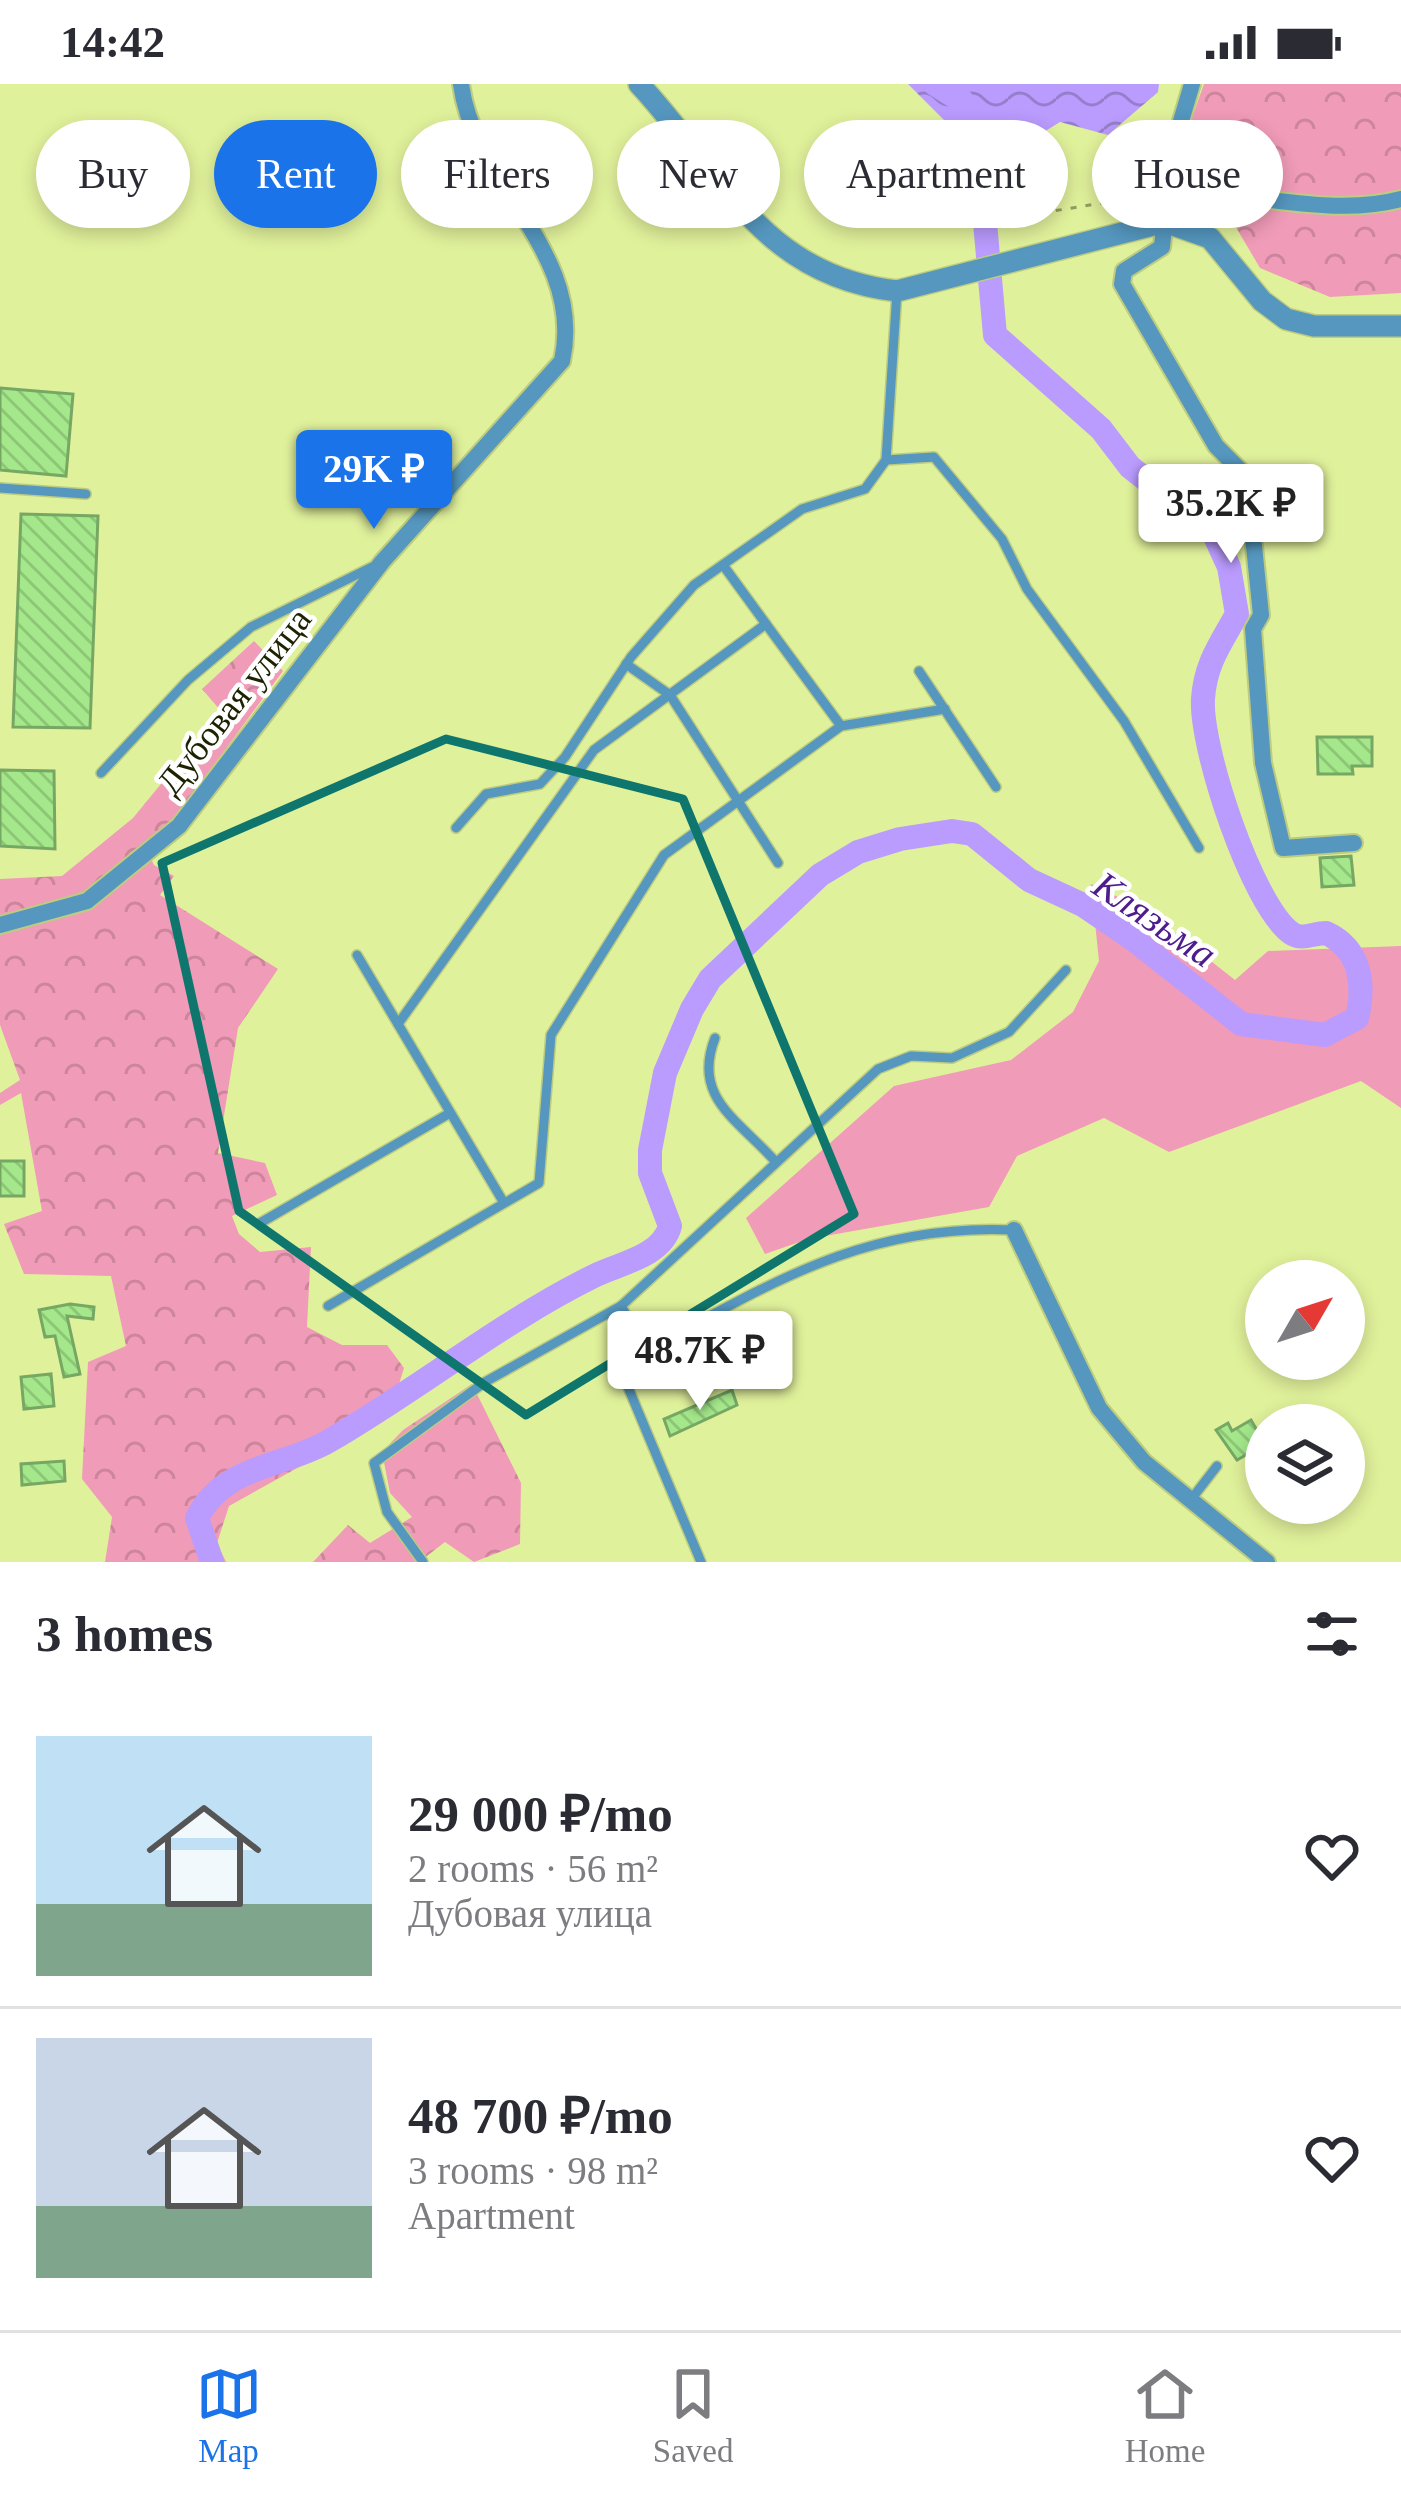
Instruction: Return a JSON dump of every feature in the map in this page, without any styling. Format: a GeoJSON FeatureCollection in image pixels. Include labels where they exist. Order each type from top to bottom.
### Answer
{"type":"FeatureCollection","features":[{"type":"Feature","properties":{"kind":"street","name":"Дубовая улица"},"geometry":{"type":"LineString","coordinates":[[0,925],[87,902],[179,826],[382,562],[553,376],[566,345],[562,296],[534,228],[485,159],[460,84]]}},
{"type":"Feature","properties":{"kind":"street"},"geometry":{"type":"LineString","coordinates":[[639,84],[750,221],[788,254],[856,286],[897,291],[1143,228]]}},
{"type":"Feature","properties":{"kind":"street"},"geometry":{"type":"LineString","coordinates":[[1181,120],[1192,84]]}},
{"type":"Feature","properties":{"kind":"street"},"geometry":{"type":"LineString","coordinates":[[1283,200],[1381,204],[1401,199]]}},
{"type":"Feature","properties":{"kind":"street"},"geometry":{"type":"LineString","coordinates":[[1164,228],[1162,247],[1124,271],[1122,284],[1216,446],[1247,477],[1261,615],[1253,629],[1264,763],[1283,848],[1354,843]]}},
{"type":"Feature","properties":{"kind":"street"},"geometry":{"type":"LineString","coordinates":[[1182,228],[1210,238],[1262,302],[1286,320],[1314,326],[1401,326]]}},
{"type":"Feature","properties":{"kind":"street"},"geometry":{"type":"LineString","coordinates":[[1014,1230],[1099,1408],[1144,1462],[1193,1497],[1267,1562]]}},
{"type":"Feature","properties":{"kind":"lane"},"geometry":{"type":"LineString","coordinates":[[456,828],[486,794],[539,784],[566,757],[626,664],[694,585],[802,509],[865,489],[886,460],[897,291]]}},
{"type":"Feature","properties":{"kind":"lane"},"geometry":{"type":"LineString","coordinates":[[886,460],[934,458],[970,496],[1002,539],[1027,589],[1124,721],[1198,848]]}},
{"type":"Feature","properties":{"kind":"lane"},"geometry":{"type":"LineString","coordinates":[[0,488],[86,494]]}},
{"type":"Feature","properties":{"kind":"lane"},"geometry":{"type":"LineString","coordinates":[[101,773],[188,680],[251,627],[382,562]]}},
{"type":"Feature","properties":{"kind":"lane"},"geometry":{"type":"LineString","coordinates":[[723,565],[841,725]]}},
{"type":"Feature","properties":{"kind":"lane"},"geometry":{"type":"LineString","coordinates":[[398,1024],[594,750],[766,625]]}},
{"type":"Feature","properties":{"kind":"lane"},"geometry":{"type":"LineString","coordinates":[[626,664],[670,694],[778,863]]}},
{"type":"Feature","properties":{"kind":"lane"},"geometry":{"type":"LineString","coordinates":[[919,670],[996,787]]}},
{"type":"Feature","properties":{"kind":"lane"},"geometry":{"type":"LineString","coordinates":[[328,1306],[539,1183],[551,1036],[664,856],[841,725],[945,709]]}},
{"type":"Feature","properties":{"kind":"lane"},"geometry":{"type":"LineString","coordinates":[[357,955],[504,1203]]}},
{"type":"Feature","properties":{"kind":"lane"},"geometry":{"type":"LineString","coordinates":[[423,1562],[387,1512],[374,1462],[485,1382],[621,1306],[774,1160],[878,1069],[911,1055],[952,1058],[1009,1032],[1066,970]]}},
{"type":"Feature","properties":{"kind":"lane"},"geometry":{"type":"LineString","coordinates":[[715,1038],[706,1062],[711,1091],[774,1160]]}},
{"type":"Feature","properties":{"kind":"lane"},"geometry":{"type":"LineString","coordinates":[[260,1223],[450,1113]]}},
{"type":"Feature","properties":{"kind":"lane"},"geometry":{"type":"LineString","coordinates":[[701,1562],[625,1380],[647,1350],[807,1264],[917,1236],[1014,1230]]}},
{"type":"Feature","properties":{"kind":"lane"},"geometry":{"type":"LineString","coordinates":[[621,1306],[647,1350]]}},
{"type":"Feature","properties":{"kind":"lane"},"geometry":{"type":"LineString","coordinates":[[1193,1497],[1217,1466]]}},
{"type":"Feature","properties":{"kind":"highlighted area"},"geometry":{"type":"Polygon","coordinates":[[[446,739],[683,799],[854,1214],[526,1415],[239,1211],[162,863],[446,739]]]}},
{"type":"Feature","properties":{"kind":"green space"},"geometry":{"type":"Polygon","coordinates":[[[1204,84],[1401,84],[1401,293],[1330,297],[1260,268],[1236,228],[1283,228],[1283,120],[1191,120],[1204,84]]]}},
{"type":"Feature","properties":{"kind":"green space"},"geometry":{"type":"Polygon","coordinates":[[[254,641],[283,671],[172,822],[145,846],[154,865],[174,876],[160,895],[278,969],[238,1028],[218,1153],[265,1163],[277,1195],[232,1216],[239,1234],[260,1252],[311,1247],[307,1327],[342,1345],[387,1345],[404,1368],[389,1417],[229,1506],[217,1543],[226,1562],[105,1562],[112,1517],[82,1479],[88,1362],[126,1346],[111,1276],[24,1274],[4,1224],[42,1211],[21,1093],[0,1105],[0,1093],[20,1080],[0,1025],[0,879],[62,876],[133,818],[221,711],[202,689],[254,641]]]}},
{"type":"Feature","properties":{"kind":"green space"},"geometry":{"type":"Polygon","coordinates":[[[1091,884],[1147,911],[1235,980],[1268,951],[1401,946],[1401,1108],[1361,1081],[1169,1152],[1104,1118],[1017,1156],[989,1207],[808,1239],[765,1254],[746,1218],[894,1086],[1011,1060],[1073,1012],[1099,961],[1091,884]]]}},
{"type":"Feature","properties":{"kind":"green space"},"geometry":{"type":"Polygon","coordinates":[[[472,1384],[521,1483],[520,1544],[474,1562],[445,1542],[419,1562],[313,1562],[348,1525],[370,1543],[412,1517],[390,1493],[382,1452],[403,1430],[472,1384]]]}},
{"type":"Feature","properties":{"kind":"water"},"geometry":{"type":"Polygon","coordinates":[[[908,84],[1159,84],[1158,92],[1125,120],[1092,120],[1092,131],[1068,124],[1068,120],[944,120],[908,84]]]}},
{"type":"Feature","properties":{"kind":"building"},"geometry":{"type":"Polygon","coordinates":[[[0,388],[73,394],[66,476],[0,470],[0,388]]]}},
{"type":"Feature","properties":{"kind":"building"},"geometry":{"type":"Polygon","coordinates":[[[21,514],[98,516],[90,728],[13,727],[21,514]]]}},
{"type":"Feature","properties":{"kind":"building"},"geometry":{"type":"Polygon","coordinates":[[[1317,737],[1372,737],[1372,766],[1352,766],[1353,774],[1318,774],[1317,737]]]}},
{"type":"Feature","properties":{"kind":"building"},"geometry":{"type":"Polygon","coordinates":[[[0,770],[54,771],[55,849],[0,846],[0,770]]]}},
{"type":"Feature","properties":{"kind":"building"},"geometry":{"type":"Polygon","coordinates":[[[1351,856],[1354,885],[1322,887],[1320,858],[1351,856]]]}},
{"type":"Feature","properties":{"kind":"building"},"geometry":{"type":"Polygon","coordinates":[[[0,1161],[24,1161],[24,1196],[0,1196],[0,1161]]]}},
{"type":"Feature","properties":{"kind":"building"},"geometry":{"type":"Polygon","coordinates":[[[70,1304],[94,1307],[93,1319],[67,1316],[80,1374],[64,1377],[55,1336],[45,1337],[39,1310],[70,1304]]]}},
{"type":"Feature","properties":{"kind":"building"},"geometry":{"type":"Polygon","coordinates":[[[51,1374],[54,1406],[24,1409],[21,1377],[51,1374]]]}},
{"type":"Feature","properties":{"kind":"building"},"geometry":{"type":"Polygon","coordinates":[[[732,1390],[737,1405],[670,1436],[664,1419],[732,1390]]]}},
{"type":"Feature","properties":{"kind":"building"},"geometry":{"type":"Polygon","coordinates":[[[1228,1423],[1232,1431],[1245,1423],[1245,1455],[1237,1460],[1216,1430],[1228,1423]]]}},
{"type":"Feature","properties":{"kind":"building"},"geometry":{"type":"Polygon","coordinates":[[[64,1461],[65,1481],[22,1485],[21,1464],[64,1461]]]}},
{"type":"Feature","properties":{"kind":"waterway","name":"Клязьма"},"geometry":{"type":"LineString","coordinates":[[212,1562],[197,1518],[223,1487],[329,1441],[527,1313],[659,1245],[670,1226],[650,1173],[650,1150],[665,1073],[692,1009],[710,979],[820,875],[858,852],[900,839],[952,831],[972,834],[1029,880],[1083,905],[1133,939],[1241,1024],[1325,1035],[1357,1018],[1360,981],[1353,958],[1326,933],[1295,935],[1276,917],[1245,859],[1219,787],[1203,699],[1210,664],[1237,614],[1229,567],[1213,532],[1130,467],[1101,429],[995,335],[976,121],[962,101],[935,84]]}}]}
